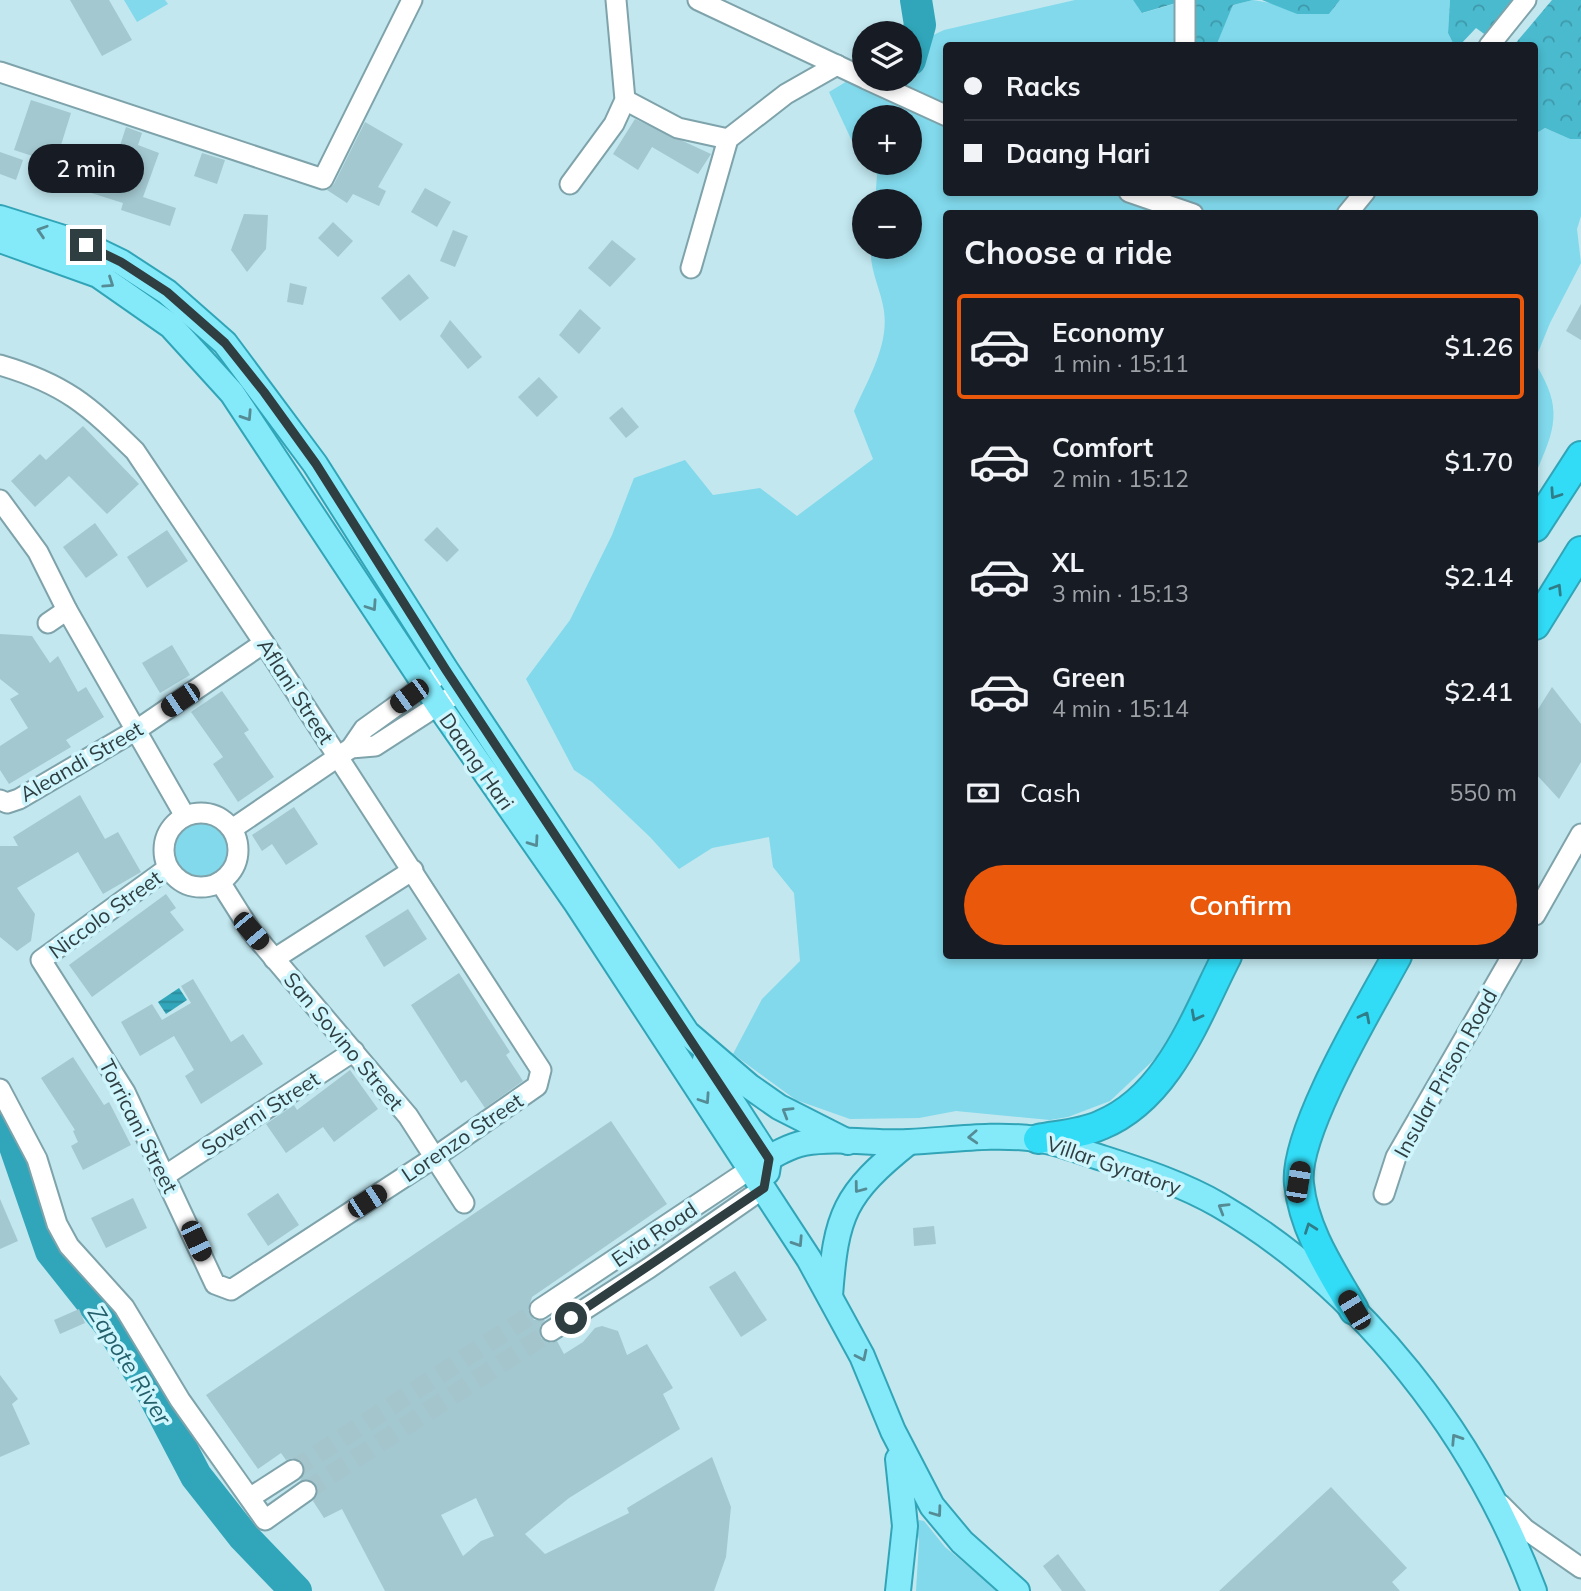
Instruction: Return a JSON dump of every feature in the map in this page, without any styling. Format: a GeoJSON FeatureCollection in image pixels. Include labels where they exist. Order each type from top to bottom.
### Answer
{"type":"FeatureCollection","features":[{"type":"Feature","properties":{"kind":"highway"},"geometry":{"type":"LineString","coordinates":[[1538,522],[1581,456]]}},
{"type":"Feature","properties":{"kind":"highway"},"geometry":{"type":"LineString","coordinates":[[1538,620],[1581,551]]}},
{"type":"Feature","properties":{"kind":"highway"},"geometry":{"type":"LineString","coordinates":[[1038,1139],[1102,1125],[1128,1110],[1151,1090],[1170,1065],[1225,959]]}},
{"type":"Feature","properties":{"kind":"highway"},"geometry":{"type":"LineString","coordinates":[[1354,1310],[1312,1236],[1298,1182],[1304,1145],[1315,1113],[1395,959]]}},
{"type":"Feature","properties":{"kind":"main road","name":"Daang Hari"},"geometry":{"type":"LineString","coordinates":[[0,218],[86,245],[121,262],[167,292],[225,343],[316,464],[446,670],[687,1033],[749,1086],[779,1107],[848,1142],[909,1142]]}},
{"type":"Feature","properties":{"kind":"main road","name":"Daang Hari"},"geometry":{"type":"LineString","coordinates":[[0,240],[98,275],[180,335],[232,393],[439,706],[762,1172],[830,1296]]}},
{"type":"Feature","properties":{"kind":"main road"},"geometry":{"type":"LineString","coordinates":[[687,1033],[762,1172]]}},
{"type":"Feature","properties":{"kind":"main road","name":"Villar Gyratory"},"geometry":{"type":"LineString","coordinates":[[909,1142],[986,1136],[1038,1139],[1145,1171],[1219,1205],[1259,1232],[1354,1310],[1393,1350],[1419,1384],[1493,1497],[1534,1591]]}},
{"type":"Feature","properties":{"kind":"main road","name":"Evia Road"},"geometry":{"type":"LineString","coordinates":[[762,1172],[803,1143],[848,1142]]}},
{"type":"Feature","properties":{"kind":"main road"},"geometry":{"type":"LineString","coordinates":[[909,1142],[859,1186],[843,1212],[836,1234],[830,1296],[862,1356],[893,1431],[919,1484],[949,1528],[1017,1591]]}},
{"type":"Feature","properties":{"kind":"main road"},"geometry":{"type":"LineString","coordinates":[[893,1431],[904,1492],[905,1526],[898,1591]]}},
{"type":"Feature","properties":{"kind":"street"},"geometry":{"type":"LineString","coordinates":[[0,72],[323,178],[412,0]]}},
{"type":"Feature","properties":{"kind":"street"},"geometry":{"type":"LineString","coordinates":[[570,184],[614,124],[625,100],[616,0]]}},
{"type":"Feature","properties":{"kind":"street"},"geometry":{"type":"LineString","coordinates":[[698,0],[852,72]]}},
{"type":"Feature","properties":{"kind":"street"},"geometry":{"type":"LineString","coordinates":[[1185,0],[1185,42]]}},
{"type":"Feature","properties":{"kind":"street"},"geometry":{"type":"LineString","coordinates":[[1492,42],[1526,0]]}},
{"type":"Feature","properties":{"kind":"street"},"geometry":{"type":"LineString","coordinates":[[691,268],[728,139],[786,94],[836,65]]}},
{"type":"Feature","properties":{"kind":"street"},"geometry":{"type":"LineString","coordinates":[[893,91],[943,114]]}},
{"type":"Feature","properties":{"kind":"street"},"geometry":{"type":"LineString","coordinates":[[625,100],[678,128],[728,139]]}},
{"type":"Feature","properties":{"kind":"street"},"geometry":{"type":"LineString","coordinates":[[1141,196],[1181,210]]}},
{"type":"Feature","properties":{"kind":"street"},"geometry":{"type":"LineString","coordinates":[[1350,210],[1362,196]]}},
{"type":"Feature","properties":{"kind":"street","name":"Aflani Street"},"geometry":{"type":"LineString","coordinates":[[0,365],[52,384],[84,402],[135,451],[264,643],[345,752],[413,870],[541,1070]]}},
{"type":"Feature","properties":{"kind":"street"},"geometry":{"type":"LineString","coordinates":[[0,500],[38,552],[67,610],[138,729],[185,816]]}},
{"type":"Feature","properties":{"kind":"street"},"geometry":{"type":"LineString","coordinates":[[48,623],[67,610]]}},
{"type":"Feature","properties":{"kind":"street","name":"Aleandi Street"},"geometry":{"type":"LineString","coordinates":[[0,800],[8,803],[19,799],[138,729],[264,643]]}},
{"type":"Feature","properties":{"kind":"street"},"geometry":{"type":"LineString","coordinates":[[232,829],[345,752],[364,729],[446,670]]}},
{"type":"Feature","properties":{"kind":"street"},"geometry":{"type":"LineString","coordinates":[[345,752],[375,746],[460,691]]}},
{"type":"Feature","properties":{"kind":"street"},"geometry":{"type":"LineString","coordinates":[[211,814],[232,829],[237,838],[237,858],[234,868],[220,882],[211,886],[191,886],[182,882],[168,869],[163,849],[165,839],[176,822],[185,816],[211,814]]}},
{"type":"Feature","properties":{"kind":"street"},"geometry":{"type":"LineString","coordinates":[[1538,910],[1581,834]]}},
{"type":"Feature","properties":{"kind":"street","name":"Niccolo Street"},"geometry":{"type":"LineString","coordinates":[[41,960],[168,869]]}},
{"type":"Feature","properties":{"kind":"street"},"geometry":{"type":"LineString","coordinates":[[274,959],[413,870]]}},
{"type":"Feature","properties":{"kind":"street","name":"San Sovino Street"},"geometry":{"type":"LineString","coordinates":[[220,882],[251,931],[408,1116],[464,1203]]}},
{"type":"Feature","properties":{"kind":"street","name":"Insular Prison Road"},"geometry":{"type":"LineString","coordinates":[[1384,1194],[1396,1157],[1510,959]]}},
{"type":"Feature","properties":{"kind":"street","name":"Torricani Street"},"geometry":{"type":"LineString","coordinates":[[41,960],[117,1077],[166,1175],[215,1284],[231,1290]]}},
{"type":"Feature","properties":{"kind":"street","name":"Soverni Street"},"geometry":{"type":"LineString","coordinates":[[166,1175],[354,1051]]}},
{"type":"Feature","properties":{"kind":"street","name":"Lorenzo Street"},"geometry":{"type":"LineString","coordinates":[[231,1290],[435,1157],[537,1086],[541,1079],[541,1070]]}},
{"type":"Feature","properties":{"kind":"street"},"geometry":{"type":"LineString","coordinates":[[0,1090],[37,1159],[57,1224],[69,1246],[124,1307],[195,1421],[251,1496],[265,1520],[306,1491]]}},
{"type":"Feature","properties":{"kind":"street","name":"Evia Road"},"geometry":{"type":"LineString","coordinates":[[540,1309],[762,1172]]}},
{"type":"Feature","properties":{"kind":"street","name":"Evia Road"},"geometry":{"type":"LineString","coordinates":[[551,1331],[649,1268],[762,1172]]}},
{"type":"Feature","properties":{"kind":"street"},"geometry":{"type":"LineString","coordinates":[[251,1496],[293,1470]]}},
{"type":"Feature","properties":{"kind":"street"},"geometry":{"type":"LineString","coordinates":[[1493,1497],[1525,1530],[1581,1567]]}},
{"type":"Feature","properties":{"kind":"shaded area"},"geometry":{"type":"Polygon","coordinates":[[[124,0],[165,0],[168,4],[137,22],[124,0]]]}},
{"type":"Feature","properties":{"kind":"shaded area"},"geometry":{"type":"Polygon","coordinates":[[[1075,0],[1133,0],[1143,13],[1177,3],[1195,12],[1192,42],[943,42],[943,196],[1538,196],[1538,132],[1545,128],[1570,139],[1581,139],[1581,216],[1577,229],[1581,263],[1538,353],[1538,210],[943,210],[943,959],[1214,959],[1160,1054],[1110,1101],[1068,1117],[1050,1120],[956,1111],[919,1118],[850,1119],[796,1100],[733,1054],[762,999],[800,961],[794,893],[773,867],[769,837],[712,848],[679,869],[650,837],[592,782],[574,770],[526,679],[570,620],[612,535],[634,478],[685,460],[713,495],[760,488],[797,516],[873,459],[854,411],[876,363],[885,324],[871,259],[922,259],[922,189],[876,189],[877,175],[922,175],[922,105],[852,105],[852,140],[829,92],[852,78],[852,91],[922,91],[922,40],[944,30],[1075,0]]]}},
{"type":"Feature","properties":{"kind":"shaded area"},"geometry":{"type":"Polygon","coordinates":[[[1253,0],[1276,4],[1297,14],[1329,14],[1340,0],[1450,0],[1448,33],[1452,42],[1217,42],[1233,5],[1253,0]]]}},
{"type":"Feature","properties":{"kind":"shaded area"},"geometry":{"type":"Polygon","coordinates":[[[1538,368],[1550,393],[1553,407],[1548,445],[1538,468],[1538,368]]]}},
{"type":"Feature","properties":{"kind":"shaded area"},"geometry":{"type":"Polygon","coordinates":[[[201,824],[211,826],[219,832],[225,840],[225,860],[219,868],[211,874],[201,876],[191,874],[183,868],[177,860],[175,850],[177,840],[183,832],[191,826],[201,824]]]}},
{"type":"Feature","properties":{"kind":"shaded area"},"geometry":{"type":"Polygon","coordinates":[[[179,988],[187,1000],[166,1014],[158,1002],[179,988]]]}},
{"type":"Feature","properties":{"kind":"shaded area"},"geometry":{"type":"Polygon","coordinates":[[[919,1520],[924,1521],[945,1547],[998,1591],[916,1591],[919,1541],[916,1524],[919,1520]]]}},
{"type":"Feature","properties":{"kind":"green space"},"geometry":{"type":"Polygon","coordinates":[[[1133,0],[1253,0],[1233,5],[1218,42],[1192,42],[1195,12],[1176,3],[1142,13],[1133,0]]]}},
{"type":"Feature","properties":{"kind":"green space"},"geometry":{"type":"Polygon","coordinates":[[[1262,0],[1340,0],[1329,14],[1297,14],[1262,0]]]}},
{"type":"Feature","properties":{"kind":"green space"},"geometry":{"type":"Polygon","coordinates":[[[1450,0],[1515,0],[1487,36],[1476,28],[1463,42],[1452,42],[1448,33],[1450,0]]]}},
{"type":"Feature","properties":{"kind":"green space"},"geometry":{"type":"Polygon","coordinates":[[[1552,0],[1581,0],[1581,139],[1570,139],[1545,128],[1538,132],[1538,42],[1517,42],[1552,0]]]}},
{"type":"Feature","properties":{"kind":"building"},"geometry":{"type":"Polygon","coordinates":[[[70,0],[109,0],[132,40],[102,56],[70,0]]]}},
{"type":"Feature","properties":{"kind":"building"},"geometry":{"type":"Polygon","coordinates":[[[31,100],[71,113],[61,145],[102,162],[105,154],[116,158],[126,127],[142,133],[138,145],[159,153],[143,197],[176,208],[170,226],[121,210],[123,203],[53,181],[60,165],[14,150],[31,100]]]}},
{"type":"Feature","properties":{"kind":"building"},"geometry":{"type":"Polygon","coordinates":[[[635,119],[711,154],[698,174],[652,147],[638,170],[613,154],[635,119]]]}},
{"type":"Feature","properties":{"kind":"building"},"geometry":{"type":"Polygon","coordinates":[[[365,122],[403,144],[378,187],[386,191],[379,206],[353,194],[347,203],[327,190],[334,184],[365,122]]]}},
{"type":"Feature","properties":{"kind":"building"},"geometry":{"type":"Polygon","coordinates":[[[0,152],[23,160],[16,180],[0,174],[0,152]]]}},
{"type":"Feature","properties":{"kind":"building"},"geometry":{"type":"Polygon","coordinates":[[[202,153],[225,160],[217,184],[194,176],[202,153]]]}},
{"type":"Feature","properties":{"kind":"building"},"geometry":{"type":"Polygon","coordinates":[[[425,188],[451,202],[437,227],[411,212],[425,188]]]}},
{"type":"Feature","properties":{"kind":"building"},"geometry":{"type":"Polygon","coordinates":[[[244,214],[268,215],[266,249],[247,272],[231,250],[244,214]]]}},
{"type":"Feature","properties":{"kind":"building"},"geometry":{"type":"Polygon","coordinates":[[[333,222],[353,241],[338,257],[318,238],[333,222]]]}},
{"type":"Feature","properties":{"kind":"building"},"geometry":{"type":"Polygon","coordinates":[[[453,230],[468,236],[455,267],[440,261],[453,230]]]}},
{"type":"Feature","properties":{"kind":"building"},"geometry":{"type":"Polygon","coordinates":[[[612,240],[636,259],[610,287],[588,268],[612,240]]]}},
{"type":"Feature","properties":{"kind":"building"},"geometry":{"type":"Polygon","coordinates":[[[409,274],[429,298],[400,321],[381,298],[409,274]]]}},
{"type":"Feature","properties":{"kind":"building"},"geometry":{"type":"Polygon","coordinates":[[[290,283],[307,287],[303,305],[287,302],[290,283]]]}},
{"type":"Feature","properties":{"kind":"building"},"geometry":{"type":"Polygon","coordinates":[[[1581,304],[1581,340],[1566,331],[1581,304]]]}},
{"type":"Feature","properties":{"kind":"building"},"geometry":{"type":"Polygon","coordinates":[[[580,309],[601,328],[579,354],[559,335],[580,309]]]}},
{"type":"Feature","properties":{"kind":"building"},"geometry":{"type":"Polygon","coordinates":[[[450,320],[482,357],[468,369],[440,336],[450,320]]]}},
{"type":"Feature","properties":{"kind":"building"},"geometry":{"type":"Polygon","coordinates":[[[539,377],[558,397],[537,417],[518,397],[539,377]]]}},
{"type":"Feature","properties":{"kind":"building"},"geometry":{"type":"Polygon","coordinates":[[[622,407],[639,427],[626,438],[609,418],[622,407]]]}},
{"type":"Feature","properties":{"kind":"building"},"geometry":{"type":"Polygon","coordinates":[[[83,426],[139,484],[107,514],[69,476],[35,507],[11,481],[40,454],[46,460],[83,426]]]}},
{"type":"Feature","properties":{"kind":"building"},"geometry":{"type":"Polygon","coordinates":[[[95,523],[118,555],[86,578],[63,547],[95,523]]]}},
{"type":"Feature","properties":{"kind":"building"},"geometry":{"type":"Polygon","coordinates":[[[437,527],[459,550],[447,562],[424,540],[437,527]]]}},
{"type":"Feature","properties":{"kind":"building"},"geometry":{"type":"Polygon","coordinates":[[[167,530],[188,561],[147,588],[127,557],[167,530]]]}},
{"type":"Feature","properties":{"kind":"building"},"geometry":{"type":"Polygon","coordinates":[[[0,634],[32,636],[50,663],[58,656],[78,692],[86,687],[104,717],[66,740],[71,747],[9,784],[0,770],[0,746],[28,728],[10,699],[19,694],[0,679],[0,634]]]}},
{"type":"Feature","properties":{"kind":"building"},"geometry":{"type":"Polygon","coordinates":[[[172,645],[190,675],[160,693],[142,663],[172,645]]]}},
{"type":"Feature","properties":{"kind":"building"},"geometry":{"type":"Polygon","coordinates":[[[1552,687],[1581,724],[1581,762],[1559,799],[1538,776],[1538,709],[1552,687]]]}},
{"type":"Feature","properties":{"kind":"building"},"geometry":{"type":"Polygon","coordinates":[[[222,691],[249,730],[244,733],[274,777],[238,802],[213,764],[223,757],[191,712],[222,691]]]}},
{"type":"Feature","properties":{"kind":"building"},"geometry":{"type":"Polygon","coordinates":[[[80,795],[105,839],[118,832],[141,872],[103,894],[78,852],[17,888],[35,914],[31,941],[17,951],[0,937],[0,846],[18,846],[13,837],[80,795]]]}},
{"type":"Feature","properties":{"kind":"building"},"geometry":{"type":"Polygon","coordinates":[[[294,807],[318,844],[286,865],[272,844],[262,851],[252,835],[294,807]]]}},
{"type":"Feature","properties":{"kind":"building"},"geometry":{"type":"Polygon","coordinates":[[[166,894],[176,908],[170,912],[184,930],[92,997],[69,965],[166,894]]]}},
{"type":"Feature","properties":{"kind":"building"},"geometry":{"type":"Polygon","coordinates":[[[408,909],[427,939],[384,967],[365,936],[408,909]]]}},
{"type":"Feature","properties":{"kind":"building"},"geometry":{"type":"Polygon","coordinates":[[[459,973],[510,1052],[506,1055],[523,1081],[485,1108],[466,1080],[461,1083],[411,1005],[459,973]]]}},
{"type":"Feature","properties":{"kind":"building"},"geometry":{"type":"Polygon","coordinates":[[[193,979],[231,1042],[243,1034],[263,1064],[201,1104],[185,1076],[194,1070],[174,1036],[140,1056],[121,1022],[152,1004],[162,1020],[191,1003],[181,986],[193,979]]]}},
{"type":"Feature","properties":{"kind":"building"},"geometry":{"type":"Polygon","coordinates":[[[73,1057],[104,1105],[109,1102],[131,1145],[83,1170],[71,1146],[78,1142],[73,1131],[75,1130],[41,1078],[73,1057]]]}},
{"type":"Feature","properties":{"kind":"building"},"geometry":{"type":"Polygon","coordinates":[[[350,1070],[378,1109],[334,1142],[323,1127],[286,1153],[266,1124],[294,1105],[297,1110],[350,1070]]]}},
{"type":"Feature","properties":{"kind":"building"},"geometry":{"type":"Polygon","coordinates":[[[611,1121],[667,1204],[532,1297],[528,1310],[534,1320],[545,1320],[540,1326],[541,1338],[551,1343],[557,1341],[564,1354],[583,1342],[595,1328],[602,1326],[618,1331],[627,1355],[647,1344],[673,1388],[663,1394],[680,1429],[569,1498],[525,1534],[545,1554],[629,1513],[627,1508],[712,1457],[731,1507],[726,1557],[714,1591],[385,1591],[342,1509],[324,1518],[313,1501],[317,1495],[316,1485],[310,1480],[300,1481],[305,1470],[303,1463],[293,1458],[286,1460],[281,1453],[258,1469],[206,1395],[611,1121]],[[476,1498],[441,1515],[463,1556],[481,1541],[494,1536],[476,1498]]]}},
{"type":"Feature","properties":{"kind":"building"},"geometry":{"type":"Polygon","coordinates":[[[278,1193],[299,1225],[268,1246],[247,1214],[278,1193]]]}},
{"type":"Feature","properties":{"kind":"building"},"geometry":{"type":"Polygon","coordinates":[[[133,1198],[147,1228],[106,1248],[91,1218],[133,1198]]]}},
{"type":"Feature","properties":{"kind":"building"},"geometry":{"type":"Polygon","coordinates":[[[0,1199],[18,1241],[0,1249],[0,1199]]]}},
{"type":"Feature","properties":{"kind":"building"},"geometry":{"type":"Polygon","coordinates":[[[934,1226],[936,1244],[914,1246],[913,1228],[934,1226]]]}},
{"type":"Feature","properties":{"kind":"building"},"geometry":{"type":"Polygon","coordinates":[[[735,1271],[767,1320],[741,1337],[709,1287],[735,1271]]]}},
{"type":"Feature","properties":{"kind":"building"},"geometry":{"type":"Polygon","coordinates":[[[79,1309],[85,1323],[60,1334],[54,1320],[79,1309]]]}},
{"type":"Feature","properties":{"kind":"building"},"geometry":{"type":"Polygon","coordinates":[[[0,1375],[18,1399],[12,1404],[30,1444],[0,1457],[0,1375]]]}},
{"type":"Feature","properties":{"kind":"building"},"geometry":{"type":"Polygon","coordinates":[[[1331,1487],[1407,1568],[1392,1582],[1400,1591],[1219,1591],[1331,1487]]]}},
{"type":"Feature","properties":{"kind":"building"},"geometry":{"type":"Polygon","coordinates":[[[1058,1554],[1086,1591],[1062,1591],[1043,1566],[1058,1554]]]}},
{"type":"Feature","properties":{"kind":"waterway"},"geometry":{"type":"LineString","coordinates":[[916,0],[919,21]]}},
{"type":"Feature","properties":{"kind":"waterway","name":"Zapote River"},"geometry":{"type":"LineString","coordinates":[[0,1119],[13,1141],[51,1251],[109,1324],[152,1392],[196,1476],[244,1537],[296,1591]]}},
{"type":"Feature","properties":{"kind":"tunnel"},"geometry":{"type":"LineString","coordinates":[[293,1470],[540,1309]]}},
{"type":"Feature","properties":{"kind":"tunnel"},"geometry":{"type":"LineString","coordinates":[[306,1491],[551,1331]]}},
{"type":"Feature","properties":{"kind":"route"},"geometry":{"type":"LineString","coordinates":[[86,245],[121,262],[167,292],[225,343],[264,392],[316,464],[446,670],[769,1159],[764,1188],[649,1268],[571,1318]]}}]}
